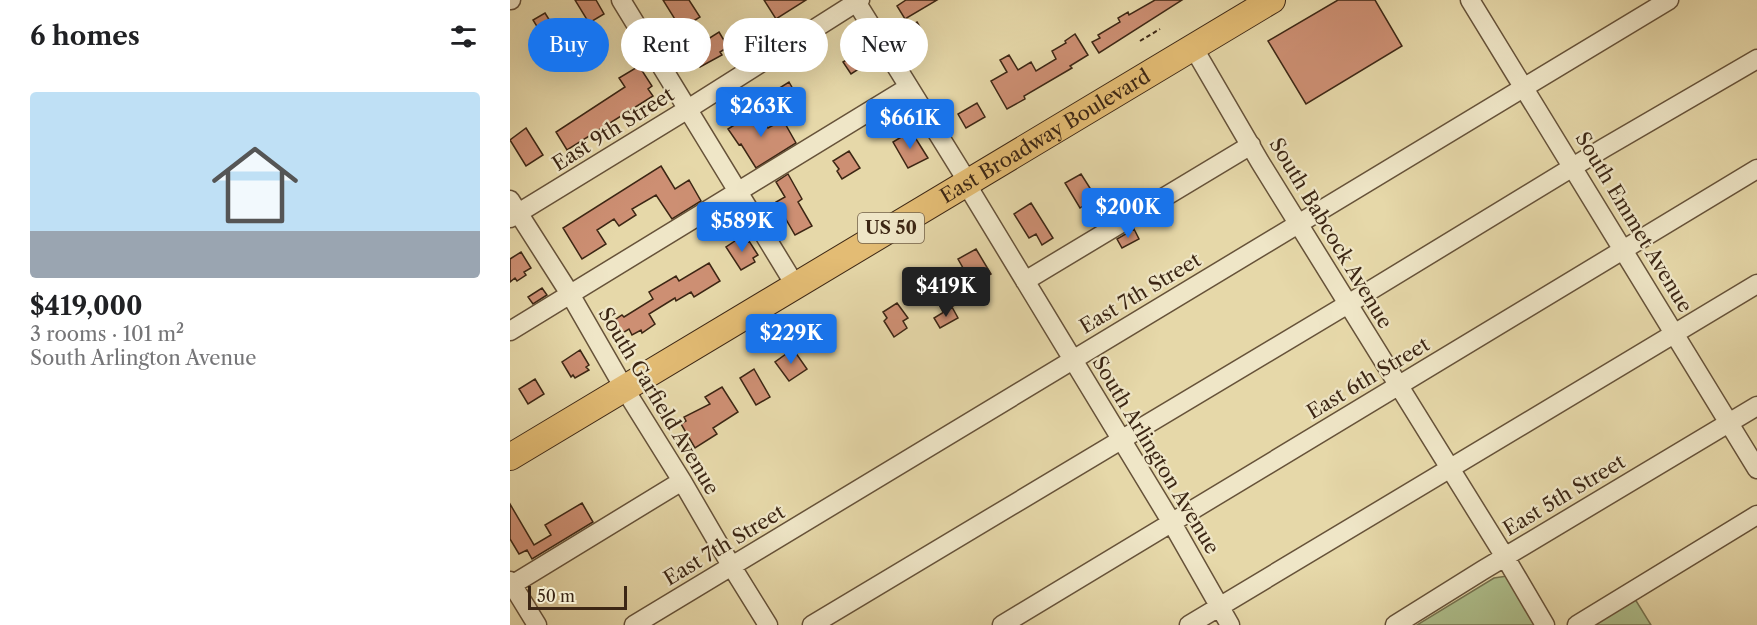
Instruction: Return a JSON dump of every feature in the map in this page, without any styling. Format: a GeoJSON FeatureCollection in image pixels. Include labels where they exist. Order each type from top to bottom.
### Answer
{"type":"FeatureCollection","features":[{"type":"Feature","properties":{"kind":"highway","name":"East Broadway Boulevard"},"geometry":{"type":"LineString","coordinates":[[510,457],[1272,0]]}},
{"type":"Feature","properties":{"kind":"street"},"geometry":{"type":"LineString","coordinates":[[621,0],[795,285]]}},
{"type":"Feature","properties":{"kind":"street","name":"East 7th Street"},"geometry":{"type":"LineString","coordinates":[[634,625],[1669,0]]}},
{"type":"Feature","properties":{"kind":"street","name":"East 9th Street"},"geometry":{"type":"LineString","coordinates":[[513,210],[688,109],[857,1]]}},
{"type":"Feature","properties":{"kind":"street","name":"South Arlington Avenue"},"geometry":{"type":"LineString","coordinates":[[857,1],[1172,523],[1230,625]]}},
{"type":"Feature","properties":{"kind":"street","name":"South Emmet Avenue"},"geometry":{"type":"LineString","coordinates":[[1477,2],[1525,87],[1757,469]]}},
{"type":"Feature","properties":{"kind":"street","name":"South Babcock Avenue"},"geometry":{"type":"LineString","coordinates":[[1193,47],[1545,625]]}},
{"type":"Feature","properties":{"kind":"street"},"geometry":{"type":"LineString","coordinates":[[812,625],[1573,167],[1757,59]]}},
{"type":"Feature","properties":{"kind":"street"},"geometry":{"type":"LineString","coordinates":[[510,331],[909,87]]}},
{"type":"Feature","properties":{"kind":"street"},"geometry":{"type":"LineString","coordinates":[[1025,281],[1251,145]]}},
{"type":"Feature","properties":{"kind":"street","name":"East 6th Street"},"geometry":{"type":"LineString","coordinates":[[1002,625],[1757,169]]}},
{"type":"Feature","properties":{"kind":"street","name":"South Garfield Avenue"},"geometry":{"type":"LineString","coordinates":[[513,210],[570,294],[624,388],[768,625]]}},
{"type":"Feature","properties":{"kind":"street"},"geometry":{"type":"LineString","coordinates":[[1189,625],[1757,284]]}},
{"type":"Feature","properties":{"kind":"street","name":"East 5th Street"},"geometry":{"type":"LineString","coordinates":[[1395,625],[1757,406]]}},
{"type":"Feature","properties":{"kind":"street"},"geometry":{"type":"LineString","coordinates":[[537,625],[511,584],[682,481]]}},
{"type":"Feature","properties":{"kind":"street"},"geometry":{"type":"LineString","coordinates":[[1577,625],[1757,515]]}},
{"type":"Feature","properties":{"kind":"path"},"geometry":{"type":"LineString","coordinates":[[1140,41],[1160,29]]}},
{"type":"Feature","properties":{"kind":"green space"},"geometry":{"type":"Polygon","coordinates":[[[1507,576],[1541,625],[1417,625],[1494,578],[1507,576]]]}},
{"type":"Feature","properties":{"kind":"green space"},"geometry":{"type":"Polygon","coordinates":[[[1630,591],[1651,625],[1569,625],[1630,591]]]}},
{"type":"Feature","properties":{"kind":"building"},"geometry":{"type":"Polygon","coordinates":[[[575,0],[596,0],[604,14],[597,18],[586,18],[575,0]]]}},
{"type":"Feature","properties":{"kind":"building"},"geometry":{"type":"Polygon","coordinates":[[[663,0],[689,0],[700,17],[698,18],[674,18],[663,0]]]}},
{"type":"Feature","properties":{"kind":"building"},"geometry":{"type":"Polygon","coordinates":[[[764,0],[806,0],[778,18],[764,0]]]}},
{"type":"Feature","properties":{"kind":"building"},"geometry":{"type":"Polygon","coordinates":[[[906,0],[937,0],[907,18],[897,6],[906,0]]]}},
{"type":"Feature","properties":{"kind":"building"},"geometry":{"type":"Polygon","coordinates":[[[1155,0],[1182,0],[1099,53],[1092,42],[1100,38],[1098,35],[1120,22],[1118,18],[1128,12],[1129,15],[1155,0]]]}},
{"type":"Feature","properties":{"kind":"building"},"geometry":{"type":"Polygon","coordinates":[[[1338,0],[1375,0],[1402,46],[1306,104],[1268,41],[1338,0]]]}},
{"type":"Feature","properties":{"kind":"building"},"geometry":{"type":"Polygon","coordinates":[[[545,13],[548,18],[536,18],[545,13]]]}},
{"type":"Feature","properties":{"kind":"building"},"geometry":{"type":"Polygon","coordinates":[[[719,32],[723,39],[723,50],[720,52],[722,55],[711,61],[711,37],[719,32]]]}},
{"type":"Feature","properties":{"kind":"building"},"geometry":{"type":"Polygon","coordinates":[[[1075,34],[1088,55],[1070,66],[1072,68],[1024,96],[1025,99],[1007,109],[991,81],[1007,72],[1000,60],[1009,55],[1018,70],[1031,62],[1036,71],[1056,59],[1052,51],[1066,43],[1065,41],[1075,34]]]}},
{"type":"Feature","properties":{"kind":"building"},"geometry":{"type":"Polygon","coordinates":[[[629,72],[643,72],[652,86],[648,89],[653,96],[567,150],[556,132],[625,87],[619,78],[629,72]]]}},
{"type":"Feature","properties":{"kind":"building"},"geometry":{"type":"Polygon","coordinates":[[[789,82],[801,103],[798,105],[802,112],[789,120],[773,92],[789,82]]]}},
{"type":"Feature","properties":{"kind":"building"},"geometry":{"type":"Polygon","coordinates":[[[977,103],[985,117],[966,128],[958,114],[977,103]]]}},
{"type":"Feature","properties":{"kind":"building"},"geometry":{"type":"Polygon","coordinates":[[[901,105],[904,110],[888,120],[885,115],[901,105]]]}},
{"type":"Feature","properties":{"kind":"building"},"geometry":{"type":"Polygon","coordinates":[[[749,113],[752,118],[759,113],[768,128],[783,120],[796,143],[756,168],[741,144],[739,145],[728,129],[749,113]]]}},
{"type":"Feature","properties":{"kind":"building"},"geometry":{"type":"Polygon","coordinates":[[[526,128],[543,155],[526,166],[510,140],[526,128]]]}},
{"type":"Feature","properties":{"kind":"building"},"geometry":{"type":"Polygon","coordinates":[[[911,131],[928,158],[908,168],[893,142],[911,131]]]}},
{"type":"Feature","properties":{"kind":"building"},"geometry":{"type":"Polygon","coordinates":[[[849,151],[860,168],[842,179],[833,161],[849,151]]]}},
{"type":"Feature","properties":{"kind":"building"},"geometry":{"type":"Polygon","coordinates":[[[661,166],[675,189],[689,180],[701,201],[672,219],[656,195],[632,209],[636,215],[619,226],[614,219],[597,230],[606,244],[582,259],[563,228],[661,166]]]}},
{"type":"Feature","properties":{"kind":"building"},"geometry":{"type":"Polygon","coordinates":[[[788,174],[802,199],[798,202],[812,226],[795,235],[776,202],[785,197],[776,182],[788,174]]]}},
{"type":"Feature","properties":{"kind":"building"},"geometry":{"type":"Polygon","coordinates":[[[1081,174],[1109,218],[1095,226],[1083,206],[1080,208],[1065,183],[1081,174]]]}},
{"type":"Feature","properties":{"kind":"building"},"geometry":{"type":"Polygon","coordinates":[[[1031,203],[1053,238],[1042,245],[1036,234],[1029,238],[1014,214],[1031,203]]]}},
{"type":"Feature","properties":{"kind":"building"},"geometry":{"type":"Polygon","coordinates":[[[1134,229],[1139,239],[1122,248],[1117,239],[1134,229]]]}},
{"type":"Feature","properties":{"kind":"building"},"geometry":{"type":"Polygon","coordinates":[[[738,239],[740,242],[745,239],[749,241],[758,255],[753,258],[755,262],[741,270],[726,247],[738,239]]]}},
{"type":"Feature","properties":{"kind":"building"},"geometry":{"type":"Polygon","coordinates":[[[976,249],[991,274],[960,292],[965,299],[943,312],[935,297],[943,292],[938,283],[963,268],[958,259],[976,249]]]}},
{"type":"Feature","properties":{"kind":"building"},"geometry":{"type":"Polygon","coordinates":[[[521,252],[531,268],[524,272],[526,275],[517,281],[515,278],[510,282],[510,259],[521,252]]]}},
{"type":"Feature","properties":{"kind":"building"},"geometry":{"type":"Polygon","coordinates":[[[709,263],[720,281],[694,297],[691,292],[676,301],[675,298],[649,314],[655,324],[642,333],[641,330],[632,335],[629,329],[621,334],[613,321],[653,299],[649,292],[676,276],[679,281],[709,263]]]}},
{"type":"Feature","properties":{"kind":"building"},"geometry":{"type":"Polygon","coordinates":[[[542,288],[547,295],[533,304],[528,297],[542,288]]]}},
{"type":"Feature","properties":{"kind":"building"},"geometry":{"type":"Polygon","coordinates":[[[897,303],[908,318],[903,321],[907,328],[894,337],[884,321],[887,318],[883,312],[897,303]]]}},
{"type":"Feature","properties":{"kind":"building"},"geometry":{"type":"Polygon","coordinates":[[[952,307],[958,318],[940,328],[934,318],[952,307]]]}},
{"type":"Feature","properties":{"kind":"building"},"geometry":{"type":"Polygon","coordinates":[[[793,349],[807,369],[789,381],[775,362],[793,349]]]}},
{"type":"Feature","properties":{"kind":"building"},"geometry":{"type":"Polygon","coordinates":[[[580,350],[589,365],[586,367],[589,370],[575,378],[573,375],[571,377],[562,362],[580,350]]]}},
{"type":"Feature","properties":{"kind":"building"},"geometry":{"type":"Polygon","coordinates":[[[754,369],[770,397],[756,405],[740,378],[754,369]]]}},
{"type":"Feature","properties":{"kind":"building"},"geometry":{"type":"Polygon","coordinates":[[[535,379],[544,394],[528,404],[519,389],[535,379]]]}},
{"type":"Feature","properties":{"kind":"building"},"geometry":{"type":"Polygon","coordinates":[[[722,387],[738,412],[713,428],[717,434],[695,448],[681,424],[686,421],[684,417],[710,404],[705,397],[722,387]]]}},
{"type":"Feature","properties":{"kind":"building"},"geometry":{"type":"Polygon","coordinates":[[[582,503],[593,522],[532,559],[527,550],[519,554],[510,539],[510,504],[534,545],[551,535],[545,525],[582,503]]]}}]}
